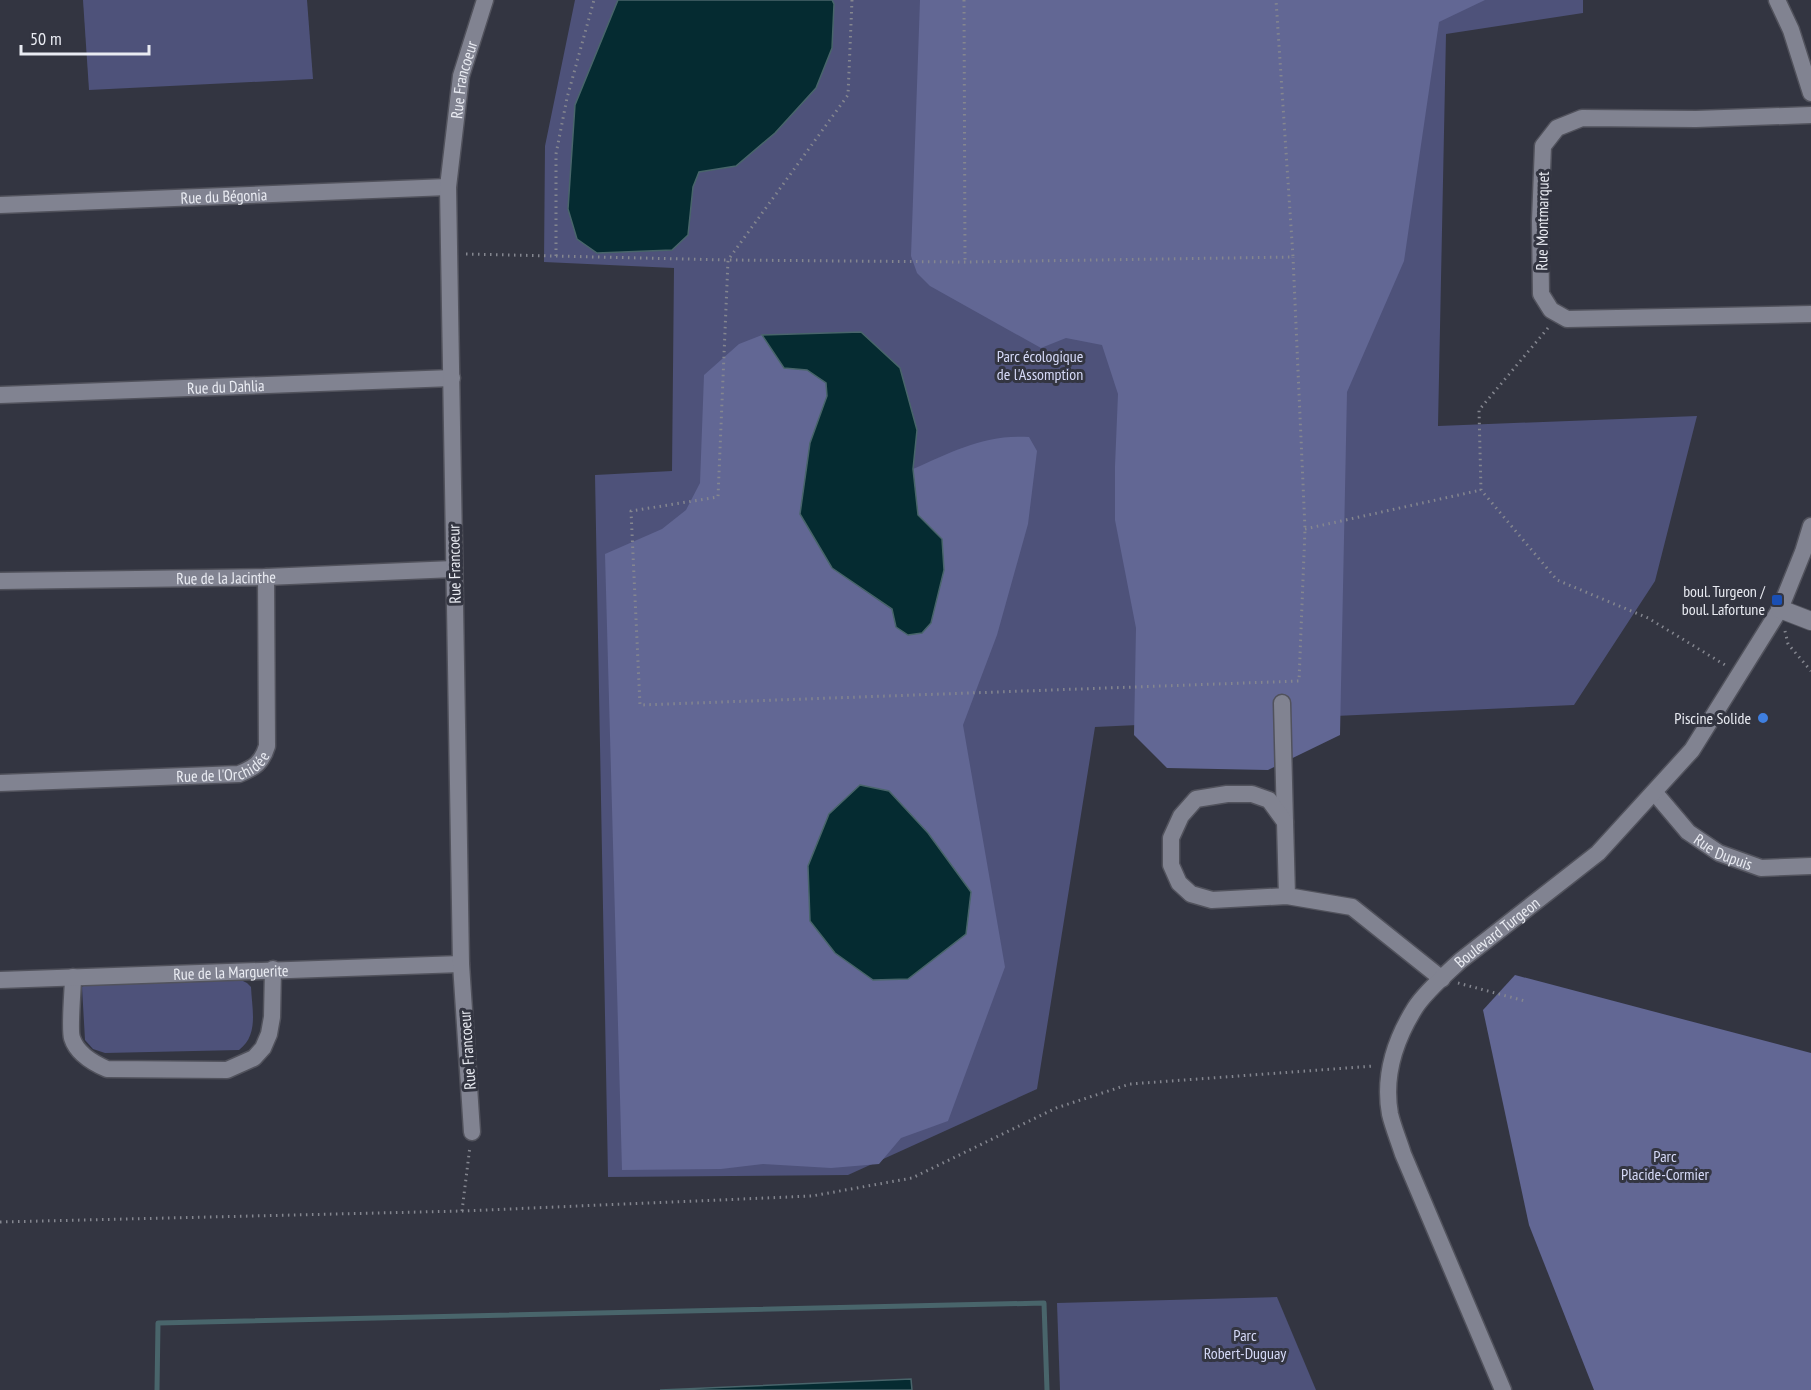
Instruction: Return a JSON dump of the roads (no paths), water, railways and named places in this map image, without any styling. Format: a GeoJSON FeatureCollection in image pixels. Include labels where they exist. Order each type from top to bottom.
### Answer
{"type":"FeatureCollection","features":[{"type":"Feature","properties":{"kind":"street","name":"Rue Francoeur"},"geometry":{"type":"LineString","coordinates":[[472,1132],[461,964],[448,187],[460,76],[485,0]]}},
{"type":"Feature","properties":{"kind":"street"},"geometry":{"type":"LineString","coordinates":[[1777,0],[1791,30],[1811,93]]}},
{"type":"Feature","properties":{"kind":"street","name":"Rue Montmarquet"},"geometry":{"type":"LineString","coordinates":[[1811,115],[1696,119],[1582,118],[1557,128],[1543,146],[1540,232],[1541,294],[1551,310],[1567,319],[1811,314]]}},
{"type":"Feature","properties":{"kind":"street","name":"Rue du Bégonia"},"geometry":{"type":"LineString","coordinates":[[0,205],[448,187]]}},
{"type":"Feature","properties":{"kind":"street","name":"Rue du Dahlia"},"geometry":{"type":"LineString","coordinates":[[0,395],[452,378]]}},
{"type":"Feature","properties":{"kind":"street","name":"Boulevard Turgeon"},"geometry":{"type":"LineString","coordinates":[[1503,1390],[1403,1154],[1390,1114],[1389,1080],[1393,1050],[1416,1006],[1442,979],[1460,961],[1598,853],[1692,750],[1780,609],[1811,526]]}},
{"type":"Feature","properties":{"kind":"street","name":"Rue de la Jacinthe"},"geometry":{"type":"LineString","coordinates":[[0,581],[267,577],[454,569]]}},
{"type":"Feature","properties":{"kind":"street","name":"Rue de l'Orchidée"},"geometry":{"type":"LineString","coordinates":[[0,783],[239,774],[254,768],[263,758],[267,746],[267,577]]}},
{"type":"Feature","properties":{"kind":"street"},"geometry":{"type":"LineString","coordinates":[[1780,609],[1811,621]]}},
{"type":"Feature","properties":{"kind":"street"},"geometry":{"type":"LineString","coordinates":[[1282,704],[1287,896]]}},
{"type":"Feature","properties":{"kind":"street","name":"Rue Dupuis"},"geometry":{"type":"LineString","coordinates":[[1655,793],[1688,832],[1719,853],[1761,868],[1811,866]]}},
{"type":"Feature","properties":{"kind":"street"},"geometry":{"type":"LineString","coordinates":[[1285,822],[1269,800],[1252,794],[1227,794],[1196,799],[1181,816],[1171,838],[1171,865],[1179,883],[1191,894],[1212,900],[1287,896],[1352,907],[1442,979]]}},
{"type":"Feature","properties":{"kind":"street","name":"Rue de la Marguerite"},"geometry":{"type":"LineString","coordinates":[[0,980],[461,964]]}},
{"type":"Feature","properties":{"kind":"street"},"geometry":{"type":"LineString","coordinates":[[73,977],[71,1038],[94,1063],[107,1069],[227,1070],[254,1058],[263,1048],[269,1034],[272,1017],[273,969]]}},
{"type":"Feature","properties":{"kind":"waterway"},"geometry":{"type":"LineString","coordinates":[[157,1390],[158,1323],[1044,1303],[1047,1390]]}},
{"type":"Feature","properties":{"kind":"place","name":"boul. Turgeon / boul. Lafortune"},"geometry":{"type":"Point","coordinates":[1777,600]}},
{"type":"Feature","properties":{"kind":"place","name":"Piscine Solide"},"geometry":{"type":"Point","coordinates":[1763,718]}},
{"type":"Feature","properties":{"kind":"park label","name":"Parc écologique de l'Assomption"},"geometry":{"type":"Point","coordinates":[1040,365]}},
{"type":"Feature","properties":{"kind":"park label","name":"Parc Placide-Cormier"},"geometry":{"type":"Point","coordinates":[1665,1165]}},
{"type":"Feature","properties":{"kind":"park label","name":"Parc Robert-Duguay"},"geometry":{"type":"Point","coordinates":[1245,1344]}}]}
